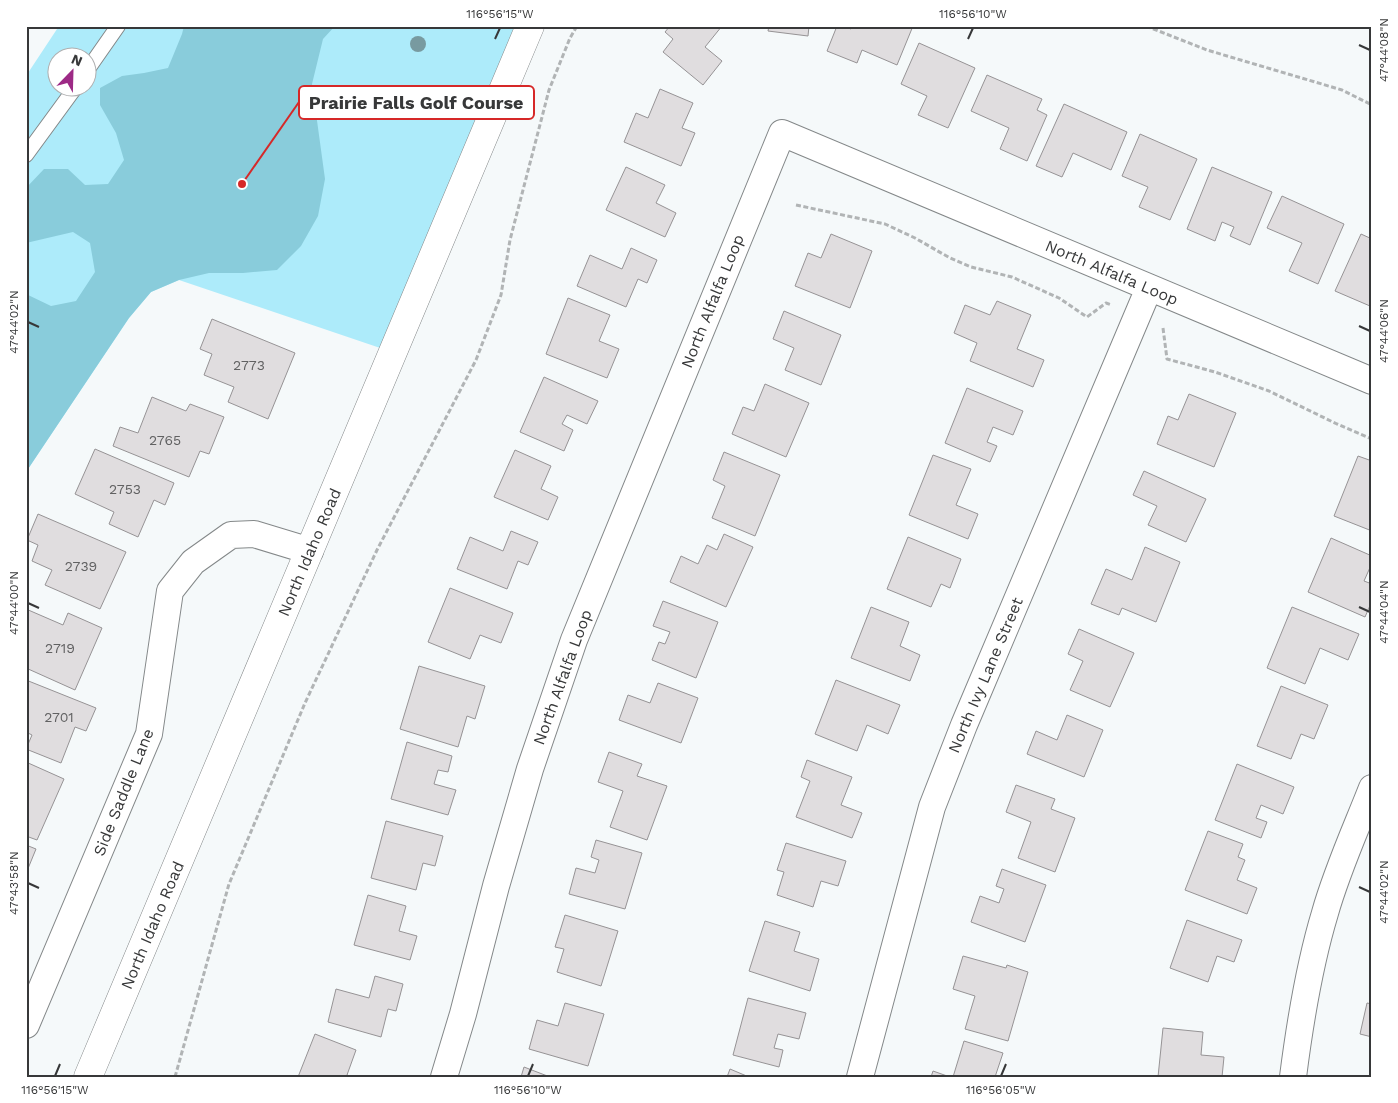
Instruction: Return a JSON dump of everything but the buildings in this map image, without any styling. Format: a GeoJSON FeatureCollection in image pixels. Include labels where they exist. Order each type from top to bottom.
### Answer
{"type":"FeatureCollection","features":[{"type":"Feature","properties":{"kind":"main road","name":"North Idaho Road"},"geometry":{"type":"LineString","coordinates":[[88,1077],[530,26]]}},
{"type":"Feature","properties":{"kind":"street","name":"North Alfalfa Loop"},"geometry":{"type":"LineString","coordinates":[[444,1077],[530,769],[574,640],[782,134],[1372,381]]}},
{"type":"Feature","properties":{"kind":"street","name":"North Ivy Lane Street"},"geometry":{"type":"LineString","coordinates":[[860,1077],[932,807],[967,716],[1149,288]]}},
{"type":"Feature","properties":{"kind":"street","name":"Side Saddle Lane"},"geometry":{"type":"LineString","coordinates":[[26,1025],[149,734],[170,591],[193,562],[231,535],[254,534],[310,550]]}},
{"type":"Feature","properties":{"kind":"street"},"geometry":{"type":"LineString","coordinates":[[1293,1077],[1312,964],[1325,912],[1372,788]]}},
{"type":"Feature","properties":{"kind":"lane"},"geometry":{"type":"LineString","coordinates":[[98,55],[118,26]]}},
{"type":"Feature","properties":{"kind":"lane"},"geometry":{"type":"LineString","coordinates":[[26,155],[68,98]]}},
{"type":"Feature","properties":{"kind":"path"},"geometry":{"type":"LineString","coordinates":[[175,1077],[228,884],[305,703],[376,550],[476,360],[501,295],[510,240],[549,90],[570,38],[577,26]]}},
{"type":"Feature","properties":{"kind":"path"},"geometry":{"type":"LineString","coordinates":[[1146,26],[1207,50],[1342,90],[1372,105]]}},
{"type":"Feature","properties":{"kind":"path"},"geometry":{"type":"LineString","coordinates":[[796,205],[885,224],[957,261],[1012,277],[1059,298],[1087,317],[1106,303]]}},
{"type":"Feature","properties":{"kind":"path"},"geometry":{"type":"LineString","coordinates":[[1162,327],[1167,359],[1215,372],[1269,391],[1372,439]]}},
{"type":"Feature","properties":{"kind":"shaded area"},"geometry":{"type":"Polygon","coordinates":[[[59,26],[518,26],[392,352],[179,280],[151,292],[129,318],[26,472],[26,76],[59,26]]]}},
{"type":"Feature","properties":{"kind":"shaded area"},"geometry":{"type":"Polygon","coordinates":[[[184,26],[335,26],[323,39],[312,84],[325,179],[318,216],[301,246],[277,270],[209,273],[179,280],[151,292],[129,318],[26,472],[26,294],[51,306],[76,301],[95,272],[90,243],[73,232],[26,243],[26,188],[44,169],[68,169],[85,185],[108,184],[124,160],[116,133],[100,105],[100,88],[122,76],[168,68],[184,26]]]}},
{"type":"Feature","properties":{"kind":"place","name":"Prairie Falls Golf Course"},"geometry":{"type":"Point","coordinates":[242,184]}}]}
